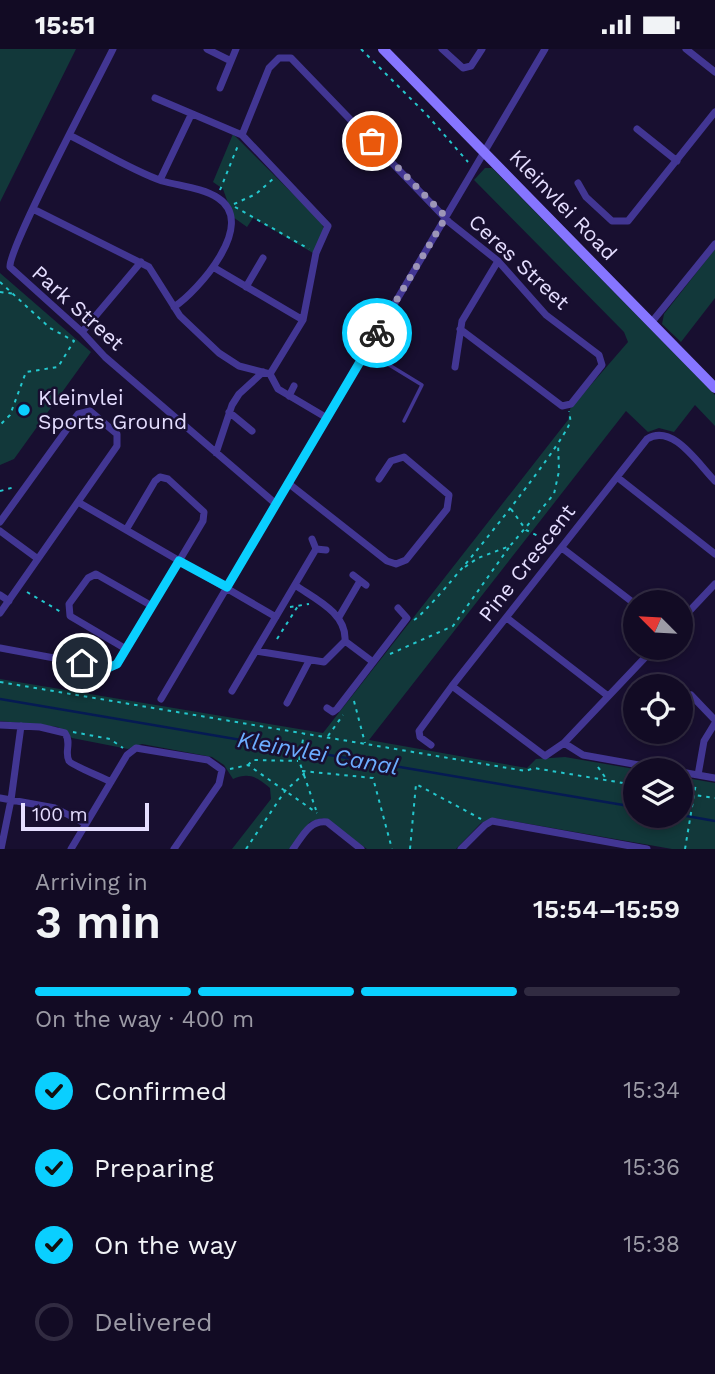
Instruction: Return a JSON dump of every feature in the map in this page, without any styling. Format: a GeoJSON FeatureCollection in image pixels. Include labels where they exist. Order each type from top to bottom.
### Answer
{"type":"FeatureCollection","features":[{"type":"Feature","properties":{"kind":"street","name":"Park Street"},"geometry":{"type":"LineString","coordinates":[[113,49],[33,209],[9,261],[11,269],[82,332],[105,358],[276,504]]}},
{"type":"Feature","properties":{"kind":"street"},"geometry":{"type":"LineString","coordinates":[[207,49],[231,61]]}},
{"type":"Feature","properties":{"kind":"street"},"geometry":{"type":"LineString","coordinates":[[220,87],[236,49]]}},
{"type":"Feature","properties":{"kind":"street","name":"Kleinvlei Road"},"geometry":{"type":"LineString","coordinates":[[383,49],[479,152],[715,389]]}},
{"type":"Feature","properties":{"kind":"street"},"geometry":{"type":"LineString","coordinates":[[442,49],[463,68],[473,64],[482,49]]}},
{"type":"Feature","properties":{"kind":"street"},"geometry":{"type":"LineString","coordinates":[[161,699],[446,217],[479,152],[545,49]]}},
{"type":"Feature","properties":{"kind":"street"},"geometry":{"type":"LineString","coordinates":[[686,49],[715,72]]}},
{"type":"Feature","properties":{"kind":"street","name":"Ceres Street"},"geometry":{"type":"LineString","coordinates":[[242,135],[270,68],[279,58],[291,58],[446,217],[498,261],[546,315],[601,358],[600,369],[569,406]]}},
{"type":"Feature","properties":{"kind":"street"},"geometry":{"type":"LineString","coordinates":[[155,98],[242,135],[328,226],[316,253],[303,320],[267,373],[239,394],[229,412],[224,437],[216,453]]}},
{"type":"Feature","properties":{"kind":"street"},"geometry":{"type":"LineString","coordinates":[[578,183],[586,197],[612,221],[626,222],[634,216],[715,112]]}},
{"type":"Feature","properties":{"kind":"street"},"geometry":{"type":"LineString","coordinates":[[160,180],[191,115]]}},
{"type":"Feature","properties":{"kind":"street"},"geometry":{"type":"LineString","coordinates":[[636,129],[677,161]]}},
{"type":"Feature","properties":{"kind":"street"},"geometry":{"type":"LineString","coordinates":[[71,136],[160,180],[217,197],[226,207],[232,227],[214,267],[190,295],[174,307]]}},
{"type":"Feature","properties":{"kind":"street"},"geometry":{"type":"LineString","coordinates":[[33,209],[141,262],[153,271],[186,323],[219,353],[239,366],[267,373],[275,387],[327,418]]}},
{"type":"Feature","properties":{"kind":"street"},"geometry":{"type":"LineString","coordinates":[[652,323],[715,244]]}},
{"type":"Feature","properties":{"kind":"street"},"geometry":{"type":"LineString","coordinates":[[246,287],[263,258]]}},
{"type":"Feature","properties":{"kind":"street"},"geometry":{"type":"LineString","coordinates":[[455,367],[464,317],[498,261]]}},
{"type":"Feature","properties":{"kind":"street"},"geometry":{"type":"LineString","coordinates":[[82,332],[141,262]]}},
{"type":"Feature","properties":{"kind":"street"},"geometry":{"type":"LineString","coordinates":[[214,267],[303,320]]}},
{"type":"Feature","properties":{"kind":"street"},"geometry":{"type":"LineString","coordinates":[[460,329],[556,403],[569,406]]}},
{"type":"Feature","properties":{"kind":"street"},"geometry":{"type":"LineString","coordinates":[[289,396],[294,386]]}},
{"type":"Feature","properties":{"kind":"street"},"geometry":{"type":"LineString","coordinates":[[0,522],[78,414],[86,410],[117,434],[119,442],[0,613]]}},
{"type":"Feature","properties":{"kind":"street"},"geometry":{"type":"LineString","coordinates":[[229,412],[252,431]]}},
{"type":"Feature","properties":{"kind":"street","name":"Pine Crescent"},"geometry":{"type":"LineString","coordinates":[[431,745],[420,737],[419,731],[647,439],[659,434],[675,439],[715,481]]}},
{"type":"Feature","properties":{"kind":"street"},"geometry":{"type":"LineString","coordinates":[[288,484],[387,561],[396,564],[406,560],[447,509],[450,498],[446,490],[404,457],[391,461],[379,479]]}},
{"type":"Feature","properties":{"kind":"street"},"geometry":{"type":"LineString","coordinates":[[0,648],[108,668],[117,664],[204,518],[204,512],[168,479],[160,477],[125,530]]}},
{"type":"Feature","properties":{"kind":"street"},"geometry":{"type":"LineString","coordinates":[[617,477],[715,554]]}},
{"type":"Feature","properties":{"kind":"street"},"geometry":{"type":"LineString","coordinates":[[78,502],[276,617]]}},
{"type":"Feature","properties":{"kind":"street"},"geometry":{"type":"LineString","coordinates":[[0,531],[38,559]]}},
{"type":"Feature","properties":{"kind":"street"},"geometry":{"type":"LineString","coordinates":[[312,539],[316,549]]}},
{"type":"Feature","properties":{"kind":"street"},"geometry":{"type":"LineString","coordinates":[[562,548],[623,595]]}},
{"type":"Feature","properties":{"kind":"street"},"geometry":{"type":"LineString","coordinates":[[316,549],[326,550]]}},
{"type":"Feature","properties":{"kind":"street"},"geometry":{"type":"LineString","coordinates":[[232,691],[316,549]]}},
{"type":"Feature","properties":{"kind":"street"},"geometry":{"type":"LineString","coordinates":[[126,649],[69,614],[69,604],[88,578],[96,574],[152,606]]}},
{"type":"Feature","properties":{"kind":"street"},"geometry":{"type":"LineString","coordinates":[[339,617],[363,583],[354,575]]}},
{"type":"Feature","properties":{"kind":"street"},"geometry":{"type":"LineString","coordinates":[[693,607],[715,584]]}},
{"type":"Feature","properties":{"kind":"street"},"geometry":{"type":"LineString","coordinates":[[256,651],[309,661],[328,660],[345,641],[345,627],[339,617],[295,585]]}},
{"type":"Feature","properties":{"kind":"street"},"geometry":{"type":"LineString","coordinates":[[0,595],[9,601]]}},
{"type":"Feature","properties":{"kind":"street"},"geometry":{"type":"LineString","coordinates":[[327,708],[333,712],[337,709],[407,618],[398,608]]}},
{"type":"Feature","properties":{"kind":"street"},"geometry":{"type":"LineString","coordinates":[[507,618],[608,696]]}},
{"type":"Feature","properties":{"kind":"street"},"geometry":{"type":"LineString","coordinates":[[345,641],[373,662]]}},
{"type":"Feature","properties":{"kind":"street"},"geometry":{"type":"LineString","coordinates":[[453,686],[545,756],[564,743],[643,660]]}},
{"type":"Feature","properties":{"kind":"street"},"geometry":{"type":"LineString","coordinates":[[287,703],[309,661]]}},
{"type":"Feature","properties":{"kind":"street"},"geometry":{"type":"LineString","coordinates":[[693,697],[715,721],[704,741],[698,775]]}},
{"type":"Feature","properties":{"kind":"street"},"geometry":{"type":"LineString","coordinates":[[0,725],[65,733],[70,742],[68,757],[71,764],[111,782]]}},
{"type":"Feature","properties":{"kind":"street"},"geometry":{"type":"LineString","coordinates":[[1,849],[21,726]]}},
{"type":"Feature","properties":{"kind":"street"},"geometry":{"type":"LineString","coordinates":[[564,743],[583,755],[623,762]]}},
{"type":"Feature","properties":{"kind":"street"},"geometry":{"type":"LineString","coordinates":[[71,849],[127,755],[136,748],[208,760],[222,770],[219,784],[174,849]]}},
{"type":"Feature","properties":{"kind":"street"},"geometry":{"type":"LineString","coordinates":[[693,774],[715,778]]}},
{"type":"Feature","properties":{"kind":"street"},"geometry":{"type":"LineString","coordinates":[[0,799],[55,808],[86,824]]}},
{"type":"Feature","properties":{"kind":"street"},"geometry":{"type":"LineString","coordinates":[[293,849],[312,825],[320,821],[330,824],[361,849]]}},
{"type":"Feature","properties":{"kind":"street"},"geometry":{"type":"LineString","coordinates":[[461,849],[492,822],[647,849]]}},
{"type":"Feature","properties":{"kind":"lane"},"geometry":{"type":"LineString","coordinates":[[366,351],[422,384],[404,421]]}},
{"type":"Feature","properties":{"kind":"path"},"geometry":{"type":"LineString","coordinates":[[360,49],[427,115],[470,165]]}},
{"type":"Feature","properties":{"kind":"path"},"geometry":{"type":"LineString","coordinates":[[217,197],[242,135]]}},
{"type":"Feature","properties":{"kind":"path"},"geometry":{"type":"LineString","coordinates":[[467,161],[479,152]]}},
{"type":"Feature","properties":{"kind":"path"},"geometry":{"type":"LineString","coordinates":[[279,174],[256,194],[231,205],[316,253]]}},
{"type":"Feature","properties":{"kind":"path"},"geometry":{"type":"LineString","coordinates":[[0,282],[17,294],[50,328],[74,341],[58,367],[26,372],[10,415],[0,425]]}},
{"type":"Feature","properties":{"kind":"path"},"geometry":{"type":"LineString","coordinates":[[0,292],[17,294]]}},
{"type":"Feature","properties":{"kind":"path"},"geometry":{"type":"LineString","coordinates":[[407,618],[416,620],[426,612],[510,508],[570,422],[569,406]]}},
{"type":"Feature","properties":{"kind":"path"},"geometry":{"type":"LineString","coordinates":[[373,662],[453,626],[510,546],[554,494],[559,471],[558,442]]}},
{"type":"Feature","properties":{"kind":"path"},"geometry":{"type":"LineString","coordinates":[[0,491],[13,486],[22,492]]}},
{"type":"Feature","properties":{"kind":"path"},"geometry":{"type":"LineString","coordinates":[[510,508],[526,530],[562,548]]}},
{"type":"Feature","properties":{"kind":"path"},"geometry":{"type":"LineString","coordinates":[[461,569],[478,558],[510,546]]}},
{"type":"Feature","properties":{"kind":"path"},"geometry":{"type":"LineString","coordinates":[[19,586],[56,610],[69,614]]}},
{"type":"Feature","properties":{"kind":"path"},"geometry":{"type":"LineString","coordinates":[[282,607],[319,602]]}},
{"type":"Feature","properties":{"kind":"path"},"geometry":{"type":"LineString","coordinates":[[277,639],[298,606]]}},
{"type":"Feature","properties":{"kind":"path"},"geometry":{"type":"LineString","coordinates":[[270,627],[282,657]]}},
{"type":"Feature","properties":{"kind":"path"},"geometry":{"type":"LineString","coordinates":[[0,682],[526,771],[534,768],[623,783]]}},
{"type":"Feature","properties":{"kind":"path"},"geometry":{"type":"LineString","coordinates":[[327,737],[353,698],[365,743]]}},
{"type":"Feature","properties":{"kind":"path"},"geometry":{"type":"LineString","coordinates":[[65,733],[110,739],[122,746],[127,755]]}},
{"type":"Feature","properties":{"kind":"path"},"geometry":{"type":"LineString","coordinates":[[304,733],[299,761],[320,821]]}},
{"type":"Feature","properties":{"kind":"path"},"geometry":{"type":"LineString","coordinates":[[597,758],[596,764],[607,781]]}},
{"type":"Feature","properties":{"kind":"path"},"geometry":{"type":"LineString","coordinates":[[222,770],[248,765],[253,759],[299,761]]}},
{"type":"Feature","properties":{"kind":"path"},"geometry":{"type":"LineString","coordinates":[[248,765],[316,811]]}},
{"type":"Feature","properties":{"kind":"path"},"geometry":{"type":"LineString","coordinates":[[246,849],[285,791],[303,772]]}},
{"type":"Feature","properties":{"kind":"path"},"geometry":{"type":"LineString","coordinates":[[303,772],[373,778],[392,849]]}},
{"type":"Feature","properties":{"kind":"path"},"geometry":{"type":"LineString","coordinates":[[685,849],[698,775]]}},
{"type":"Feature","properties":{"kind":"path"},"geometry":{"type":"LineString","coordinates":[[410,849],[416,784],[492,822]]}},
{"type":"Feature","properties":{"kind":"path"},"geometry":{"type":"LineString","coordinates":[[694,796],[715,798]]}},
{"type":"Feature","properties":{"kind":"green space"},"geometry":{"type":"Polygon","coordinates":[[[0,49],[76,49],[0,202],[0,49]]]}},
{"type":"Feature","properties":{"kind":"green space"},"geometry":{"type":"Polygon","coordinates":[[[233,134],[321,222],[324,229],[313,253],[253,218],[247,227],[233,217],[223,189],[213,182],[233,134]]]}},
{"type":"Feature","properties":{"kind":"green space"},"geometry":{"type":"Polygon","coordinates":[[[485,168],[492,168],[715,395],[715,426],[695,405],[674,432],[659,428],[648,432],[626,411],[369,740],[527,768],[536,759],[565,757],[623,767],[623,828],[693,828],[693,779],[715,783],[715,849],[672,849],[495,818],[481,823],[456,849],[367,849],[323,818],[310,822],[290,849],[232,849],[271,799],[270,788],[257,778],[244,776],[233,779],[224,765],[212,757],[142,744],[128,749],[72,738],[58,727],[0,721],[0,679],[323,733],[568,420],[570,409],[628,342],[624,332],[474,180],[485,168]]]}},
{"type":"Feature","properties":{"kind":"green space"},"geometry":{"type":"Polygon","coordinates":[[[715,249],[715,298],[681,342],[662,324],[664,314],[715,249]]]}},
{"type":"Feature","properties":{"kind":"green space","name":"Kleinvlei Sports Ground"},"geometry":{"type":"Polygon","coordinates":[[[0,273],[91,352],[14,459],[0,465],[0,273]]]}},
{"type":"Feature","properties":{"kind":"waterway","name":"Kleinvlei Canal"},"geometry":{"type":"LineString","coordinates":[[0,699],[623,805]]}},
{"type":"Feature","properties":{"kind":"waterway","name":"Kleinvlei Canal"},"geometry":{"type":"LineString","coordinates":[[693,817],[715,821]]}},
{"type":"Feature","properties":{"kind":"way so far"},"geometry":{"type":"LineString","coordinates":[[372,141],[446,217],[377,333]]}},
{"type":"Feature","properties":{"kind":"place","name":"Kleinvlei Sports Ground"},"geometry":{"type":"Point","coordinates":[24,410]}},
{"type":"Feature","properties":{"kind":"route"},"geometry":{"type":"LineString","coordinates":[[82,663],[108,668],[117,664],[179,561],[227,587],[377,333]]}}]}
